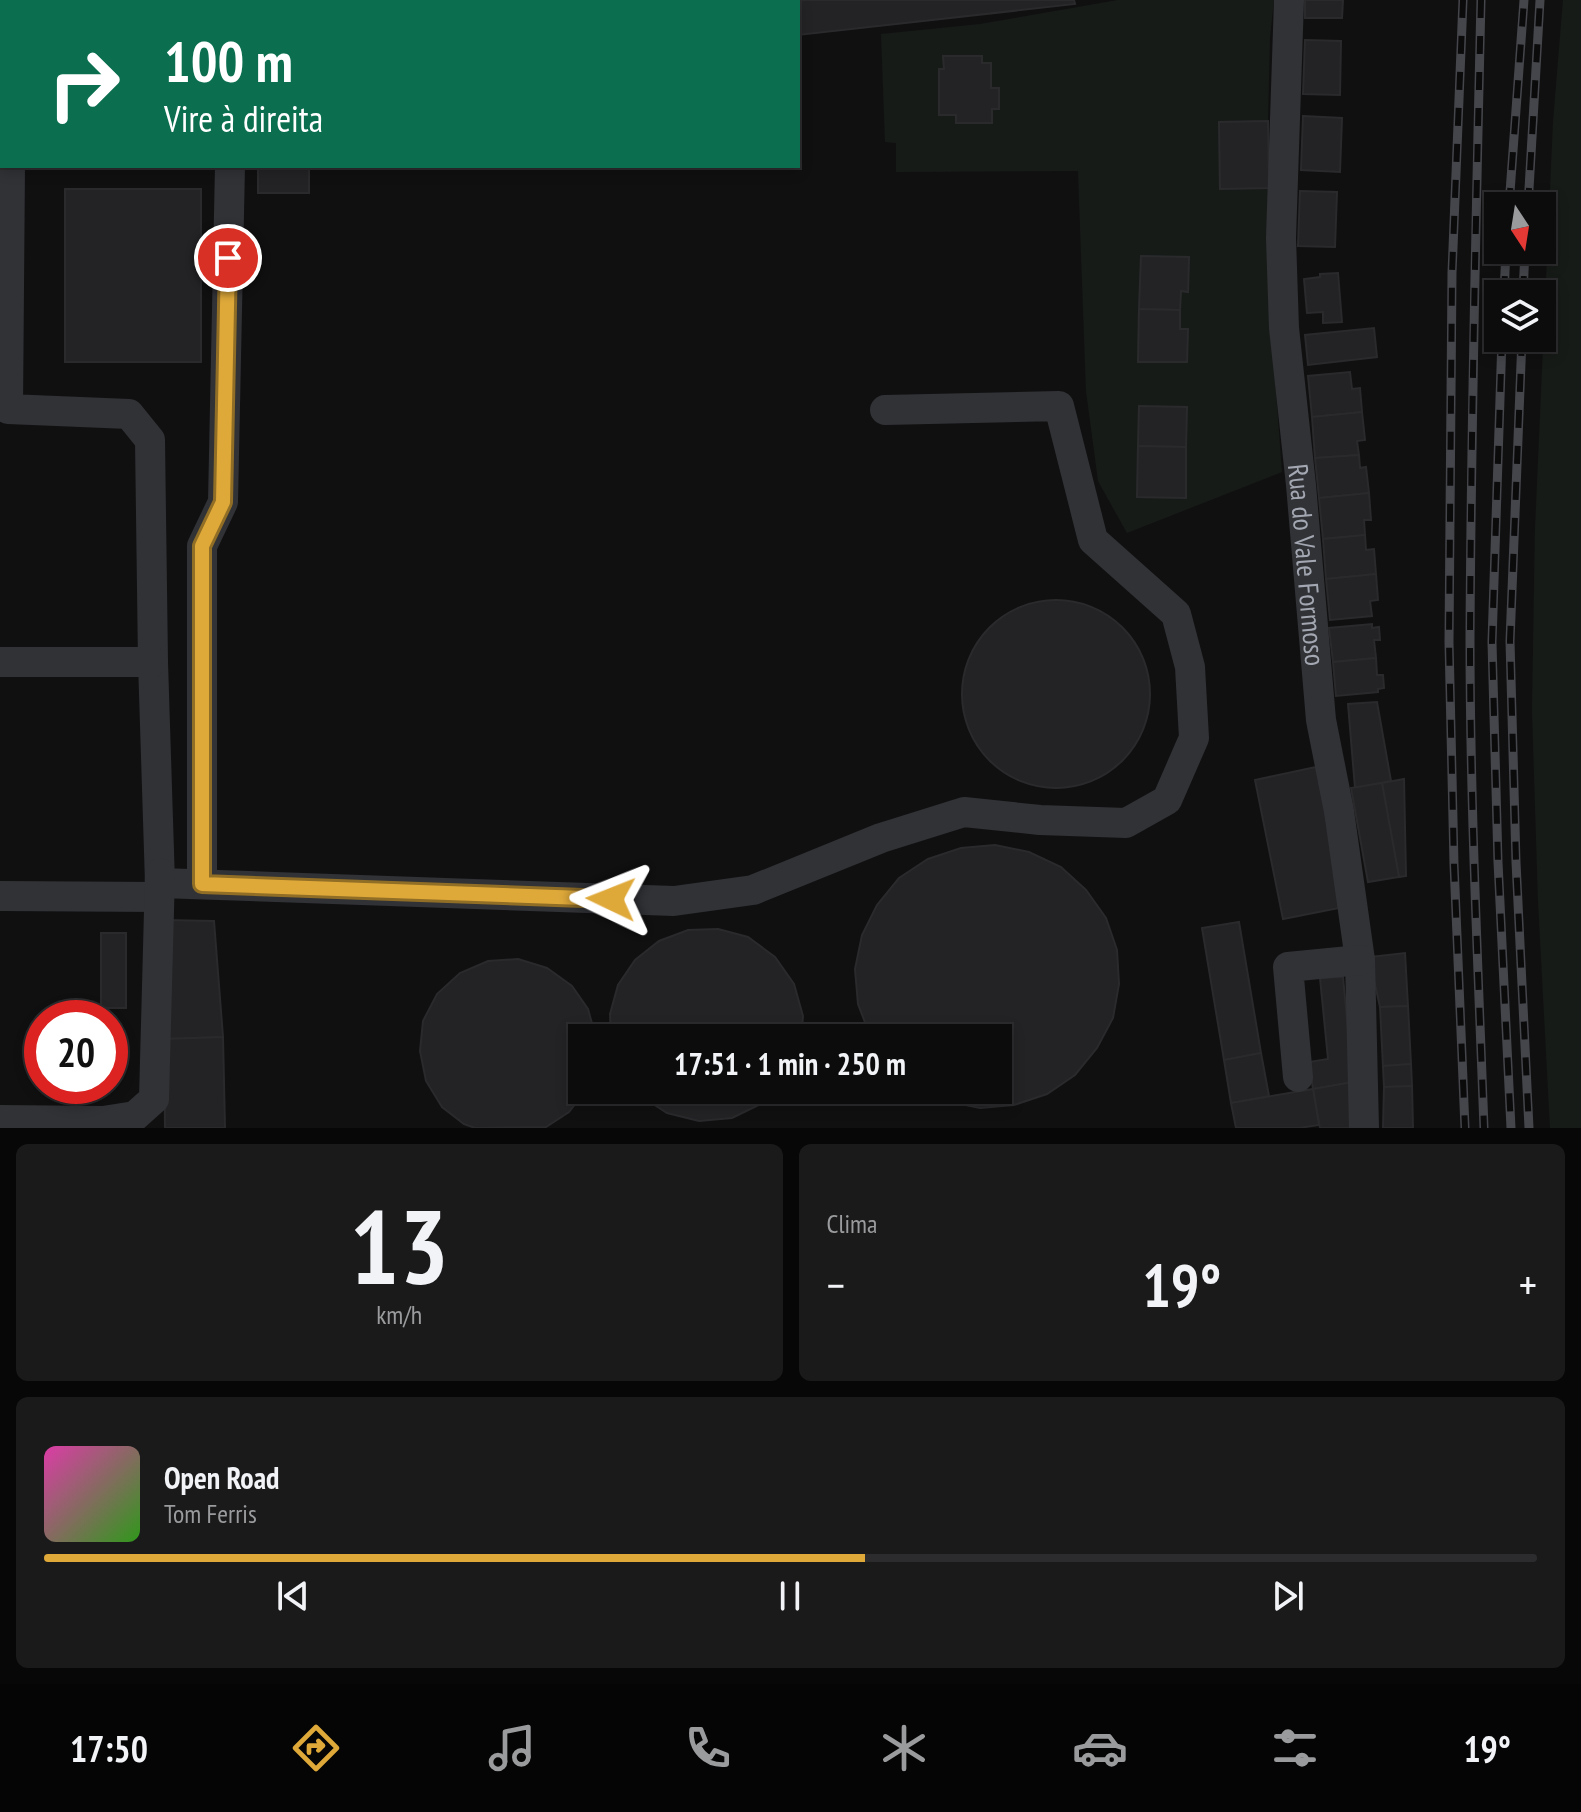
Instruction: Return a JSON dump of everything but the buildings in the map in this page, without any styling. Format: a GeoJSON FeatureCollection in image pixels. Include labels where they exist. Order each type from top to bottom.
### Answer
{"type":"FeatureCollection","features":[{"type":"Feature","properties":{"kind":"street","name":"Rua do Vale Formoso"},"geometry":{"type":"LineString","coordinates":[[1289,0],[1281,238],[1284,328],[1321,720],[1339,811],[1360,960],[1364,1128]]}},
{"type":"Feature","properties":{"kind":"street"},"geometry":{"type":"LineString","coordinates":[[0,1120],[103,1121],[135,1116],[154,1099],[160,885],[150,440],[129,414],[8,409],[5,381],[10,168]]}},
{"type":"Feature","properties":{"kind":"street"},"geometry":{"type":"LineString","coordinates":[[202,884],[202,546],[223,502],[230,168]]}},
{"type":"Feature","properties":{"kind":"street"},"geometry":{"type":"LineString","coordinates":[[0,896],[160,883],[674,901],[753,890],[881,838],[964,812],[1040,820],[1126,823],[1167,800],[1194,738],[1190,667],[1176,614],[1093,540],[1059,406],[885,410]]}},
{"type":"Feature","properties":{"kind":"street"},"geometry":{"type":"LineString","coordinates":[[0,662],[153,662]]}},
{"type":"Feature","properties":{"kind":"street"},"geometry":{"type":"LineString","coordinates":[[1298,1077],[1288,967],[1360,960]]}},
{"type":"Feature","properties":{"kind":"shaded area"},"geometry":{"type":"Polygon","coordinates":[[[1118,0],[1274,0],[1268,121],[1270,311],[1282,472],[1127,533],[1098,481],[1086,391],[1078,171],[896,172],[896,143],[885,142],[881,34],[980,24],[1118,0]]]}},
{"type":"Feature","properties":{"kind":"shaded area"},"geometry":{"type":"Polygon","coordinates":[[[1563,0],[1581,0],[1581,1128],[1550,1128],[1532,710],[1535,529],[1543,352],[1556,352],[1556,280],[1546,280],[1547,264],[1556,264],[1556,192],[1550,192],[1563,0]]]}},
{"type":"Feature","properties":{"kind":"railway"},"geometry":{"type":"LineString","coordinates":[[1463,0],[1452,273],[1449,642],[1465,1128]]}},
{"type":"Feature","properties":{"kind":"railway"},"geometry":{"type":"LineString","coordinates":[[1481,0],[1470,639],[1484,1128]]}},
{"type":"Feature","properties":{"kind":"railway"},"geometry":{"type":"LineString","coordinates":[[1510,192],[1524,0]]}},
{"type":"Feature","properties":{"kind":"railway"},"geometry":{"type":"LineString","coordinates":[[1529,192],[1540,0]]}},
{"type":"Feature","properties":{"kind":"railway"},"geometry":{"type":"LineString","coordinates":[[1505,264],[1505,280]]}},
{"type":"Feature","properties":{"kind":"railway"},"geometry":{"type":"LineString","coordinates":[[1524,264],[1524,280]]}},
{"type":"Feature","properties":{"kind":"railway"},"geometry":{"type":"LineString","coordinates":[[1502,352],[1492,642],[1498,862],[1511,1128]]}},
{"type":"Feature","properties":{"kind":"railway"},"geometry":{"type":"LineString","coordinates":[[1521,352],[1510,641],[1516,862],[1529,1128]]}},
{"type":"Feature","properties":{"kind":"route"},"geometry":{"type":"LineString","coordinates":[[228,258],[223,502],[202,546],[202,884],[611,899]]}}]}
